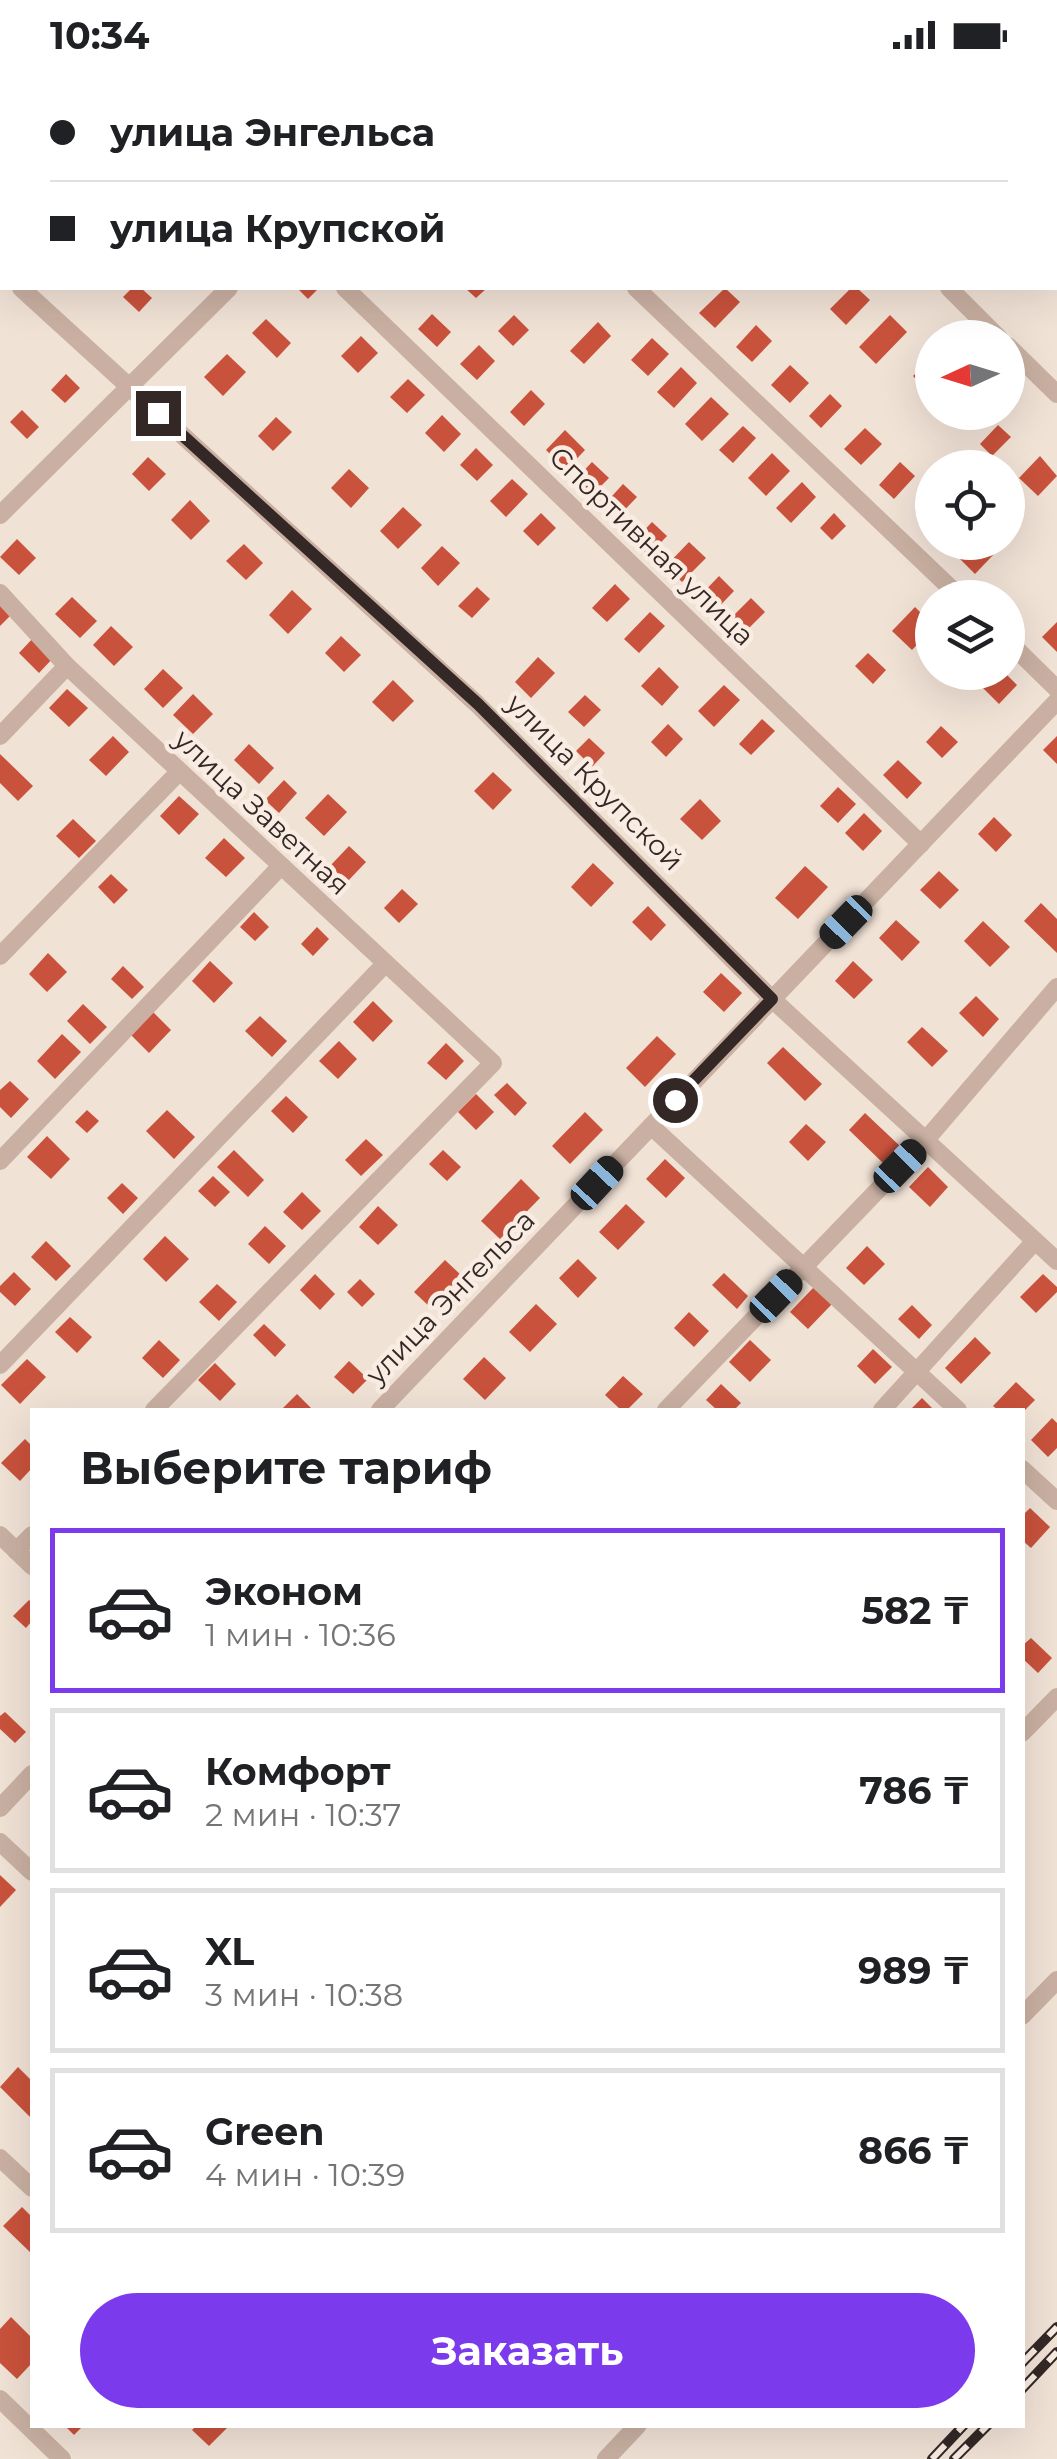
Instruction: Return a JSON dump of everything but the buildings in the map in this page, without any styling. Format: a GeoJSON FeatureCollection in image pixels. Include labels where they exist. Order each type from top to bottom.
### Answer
{"type":"FeatureCollection","features":[{"type":"Feature","properties":{"kind":"street","name":"улица Крупской"},"geometry":{"type":"LineString","coordinates":[[23,290],[478,704],[772,999],[1057,1261]]}},
{"type":"Feature","properties":{"kind":"street"},"geometry":{"type":"LineString","coordinates":[[0,516],[227,290]]}},
{"type":"Feature","properties":{"kind":"street","name":"Спортивная улица"},"geometry":{"type":"LineString","coordinates":[[347,290],[920,844]]}},
{"type":"Feature","properties":{"kind":"street"},"geometry":{"type":"LineString","coordinates":[[638,290],[943,580]]}},
{"type":"Feature","properties":{"kind":"street"},"geometry":{"type":"LineString","coordinates":[[951,290],[981,320]]}},
{"type":"Feature","properties":{"kind":"street"},"geometry":{"type":"LineString","coordinates":[[1025,363],[1057,394]]}},
{"type":"Feature","properties":{"kind":"street","name":"улица Заветная"},"geometry":{"type":"LineString","coordinates":[[0,593],[67,666],[493,1064],[156,1408]]}},
{"type":"Feature","properties":{"kind":"street"},"geometry":{"type":"LineString","coordinates":[[1025,658],[1057,689]]}},
{"type":"Feature","properties":{"kind":"street"},"geometry":{"type":"LineString","coordinates":[[0,736],[67,666]]}},
{"type":"Feature","properties":{"kind":"street","name":"улица Энгельса"},"geometry":{"type":"LineString","coordinates":[[382,1408],[1057,701]]}},
{"type":"Feature","properties":{"kind":"street"},"geometry":{"type":"LineString","coordinates":[[0,956],[180,772]]}},
{"type":"Feature","properties":{"kind":"street"},"geometry":{"type":"LineString","coordinates":[[0,1162],[280,867]]}},
{"type":"Feature","properties":{"kind":"street"},"geometry":{"type":"LineString","coordinates":[[0,1365],[384,965]]}},
{"type":"Feature","properties":{"kind":"street"},"geometry":{"type":"LineString","coordinates":[[668,1408],[925,1141],[1057,987]]}},
{"type":"Feature","properties":{"kind":"street"},"geometry":{"type":"LineString","coordinates":[[651,1126],[956,1408]]}},
{"type":"Feature","properties":{"kind":"street"},"geometry":{"type":"LineString","coordinates":[[884,1408],[1035,1241]]}},
{"type":"Feature","properties":{"kind":"street"},"geometry":{"type":"LineString","coordinates":[[1027,1481],[1057,1501]]}},
{"type":"Feature","properties":{"kind":"street"},"geometry":{"type":"LineString","coordinates":[[0,1536],[30,1564]]}},
{"type":"Feature","properties":{"kind":"street"},"geometry":{"type":"LineString","coordinates":[[16,1551],[30,1537]]}},
{"type":"Feature","properties":{"kind":"street"},"geometry":{"type":"LineString","coordinates":[[1025,1730],[1057,1698]]}},
{"type":"Feature","properties":{"kind":"street"},"geometry":{"type":"LineString","coordinates":[[0,1808],[30,1776]]}},
{"type":"Feature","properties":{"kind":"street"},"geometry":{"type":"LineString","coordinates":[[0,1842],[30,1870]]}},
{"type":"Feature","properties":{"kind":"street"},"geometry":{"type":"LineString","coordinates":[[1025,2013],[1057,1980]]}},
{"type":"Feature","properties":{"kind":"street"},"geometry":{"type":"LineString","coordinates":[[0,2158],[30,2186]]}},
{"type":"Feature","properties":{"kind":"street"},"geometry":{"type":"LineString","coordinates":[[0,2399],[62,2459]]}},
{"type":"Feature","properties":{"kind":"street"},"geometry":{"type":"LineString","coordinates":[[606,2459],[635,2428]]}},
{"type":"Feature","properties":{"kind":"railway"},"geometry":{"type":"LineString","coordinates":[[1025,2360],[1057,2327]]}},
{"type":"Feature","properties":{"kind":"railway"},"geometry":{"type":"LineString","coordinates":[[1025,2386],[1057,2352]]}},
{"type":"Feature","properties":{"kind":"railway"},"geometry":{"type":"LineString","coordinates":[[932,2459],[961,2428]]}},
{"type":"Feature","properties":{"kind":"railway"},"geometry":{"type":"LineString","coordinates":[[954,2459],[985,2428]]}},
{"type":"Feature","properties":{"kind":"route"},"geometry":{"type":"LineString","coordinates":[[158,413],[478,704],[772,999],[675,1100]]}}]}
